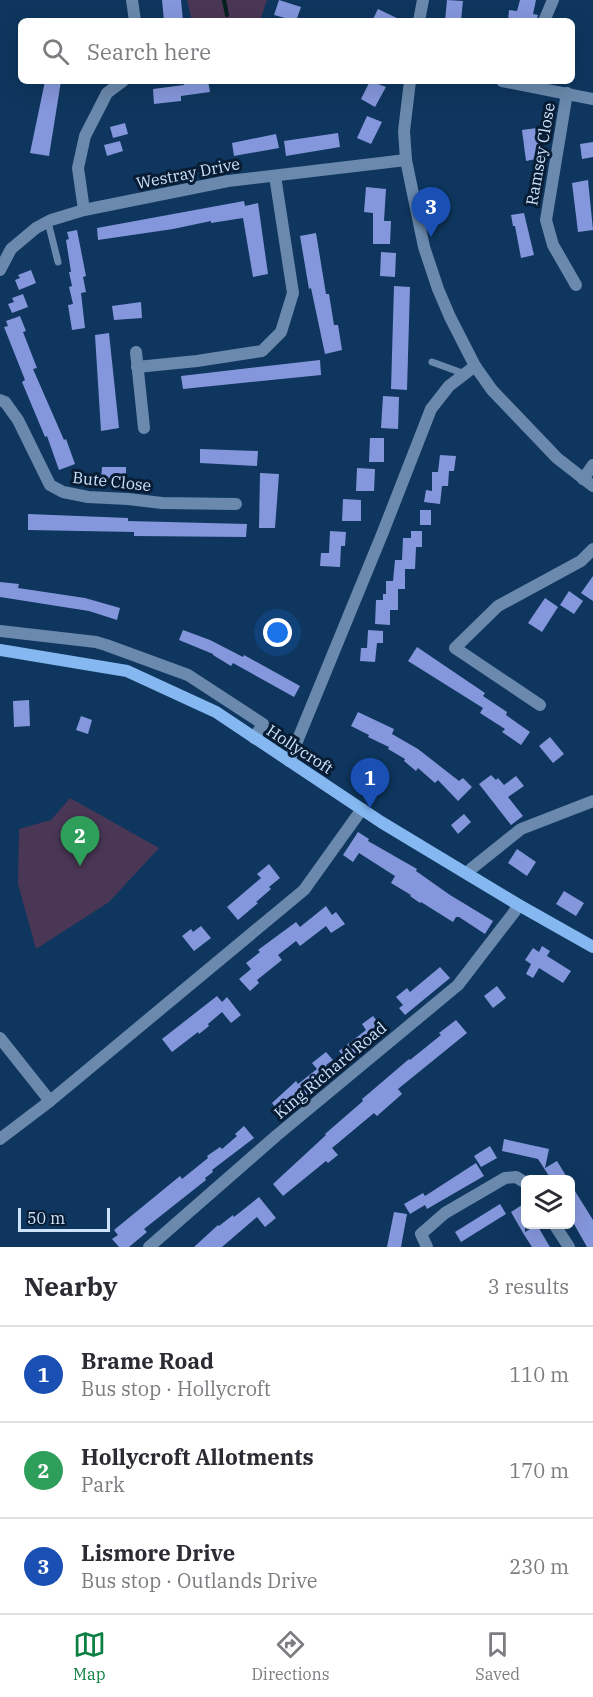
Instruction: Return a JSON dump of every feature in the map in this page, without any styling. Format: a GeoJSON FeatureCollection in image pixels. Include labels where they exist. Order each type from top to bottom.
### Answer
{"type":"FeatureCollection","features":[{"type":"Feature","properties":{"kind":"street"},"geometry":{"type":"LineString","coordinates":[[132,0],[135,18]]}},
{"type":"Feature","properties":{"kind":"street"},"geometry":{"type":"LineString","coordinates":[[420,18],[423,0]]}},
{"type":"Feature","properties":{"kind":"street"},"geometry":{"type":"LineString","coordinates":[[545,18],[553,0]]}},
{"type":"Feature","properties":{"kind":"street"},"geometry":{"type":"LineString","coordinates":[[84,210],[78,168],[85,136],[107,93],[119,84]]}},
{"type":"Feature","properties":{"kind":"street"},"geometry":{"type":"LineString","coordinates":[[410,84],[404,131],[406,160],[418,221],[434,278],[456,331],[475,366],[492,390],[557,458],[588,482],[593,465]]}},
{"type":"Feature","properties":{"kind":"street"},"geometry":{"type":"LineString","coordinates":[[527,84],[593,99]]}},
{"type":"Feature","properties":{"kind":"street","name":"Ramsey Close"},"geometry":{"type":"LineString","coordinates":[[567,93],[546,220],[554,245],[576,285]]}},
{"type":"Feature","properties":{"kind":"street","name":"Westray Drive"},"geometry":{"type":"LineString","coordinates":[[0,270],[11,249],[36,228],[84,210],[228,181],[406,160]]}},
{"type":"Feature","properties":{"kind":"street"},"geometry":{"type":"LineString","coordinates":[[137,367],[196,362],[262,351],[282,332],[293,293],[275,176]]}},
{"type":"Feature","properties":{"kind":"street"},"geometry":{"type":"LineString","coordinates":[[136,352],[144,428]]}},
{"type":"Feature","properties":{"kind":"street"},"geometry":{"type":"LineString","coordinates":[[289,760],[380,541],[430,409],[449,386],[475,366]]}},
{"type":"Feature","properties":{"kind":"street","name":"Bute Close"},"geometry":{"type":"LineString","coordinates":[[0,400],[5,402],[18,420],[50,485],[63,492],[88,497],[162,503],[236,504]]}},
{"type":"Feature","properties":{"kind":"street"},"geometry":{"type":"LineString","coordinates":[[540,705],[455,648],[498,606],[581,561],[593,549]]}},
{"type":"Feature","properties":{"kind":"street"},"geometry":{"type":"LineString","coordinates":[[0,631],[96,642],[188,675],[262,724],[254,738]]}},
{"type":"Feature","properties":{"kind":"street","name":"Hollycroft"},"geometry":{"type":"LineString","coordinates":[[0,650],[127,671],[216,712],[362,809],[593,947]]}},
{"type":"Feature","properties":{"kind":"street"},"geometry":{"type":"LineString","coordinates":[[468,874],[471,869],[521,829],[593,801]]}},
{"type":"Feature","properties":{"kind":"street"},"geometry":{"type":"LineString","coordinates":[[0,1139],[50,1101],[304,890],[362,809]]}},
{"type":"Feature","properties":{"kind":"street","name":"King Richard Road"},"geometry":{"type":"LineString","coordinates":[[149,1247],[276,1136],[458,985],[518,904]]}},
{"type":"Feature","properties":{"kind":"street"},"geometry":{"type":"LineString","coordinates":[[0,1038],[50,1101]]}},
{"type":"Feature","properties":{"kind":"street"},"geometry":{"type":"LineString","coordinates":[[428,1247],[420,1234],[445,1213],[505,1178],[516,1177],[521,1180]]}},
{"type":"Feature","properties":{"kind":"street"},"geometry":{"type":"LineString","coordinates":[[557,1229],[569,1247]]}},
{"type":"Feature","properties":{"kind":"lane"},"geometry":{"type":"LineString","coordinates":[[48,222],[58,262]]}},
{"type":"Feature","properties":{"kind":"lane"},"geometry":{"type":"LineString","coordinates":[[432,362],[465,374]]}},
{"type":"Feature","properties":{"kind":"shaded area"},"geometry":{"type":"Polygon","coordinates":[[[187,0],[267,0],[261,18],[191,18],[187,0]]]}},
{"type":"Feature","properties":{"kind":"shaded area"},"geometry":{"type":"Polygon","coordinates":[[[70,798],[159,848],[109,902],[36,949],[18,884],[19,829],[51,820],[70,798]]]}},
{"type":"Feature","properties":{"kind":"building"},"geometry":{"type":"Polygon","coordinates":[[[162,0],[181,0],[183,18],[164,18],[162,0]]]}},
{"type":"Feature","properties":{"kind":"building"},"geometry":{"type":"Polygon","coordinates":[[[279,0],[301,7],[297,18],[274,15],[279,0]]]}},
{"type":"Feature","properties":{"kind":"building"},"geometry":{"type":"Polygon","coordinates":[[[447,0],[463,1],[461,18],[445,18],[447,0]]]}},
{"type":"Feature","properties":{"kind":"building"},"geometry":{"type":"Polygon","coordinates":[[[520,0],[536,0],[533,14],[538,15],[537,18],[508,18],[509,10],[517,11],[520,0]]]}},
{"type":"Feature","properties":{"kind":"building"},"geometry":{"type":"Polygon","coordinates":[[[378,9],[397,18],[374,18],[378,9]]]}},
{"type":"Feature","properties":{"kind":"building"},"geometry":{"type":"Polygon","coordinates":[[[44,84],[61,84],[49,156],[30,153],[44,84]]]}},
{"type":"Feature","properties":{"kind":"building"},"geometry":{"type":"Polygon","coordinates":[[[209,84],[210,92],[181,96],[181,101],[154,104],[153,89],[209,84]]]}},
{"type":"Feature","properties":{"kind":"building"},"geometry":{"type":"Polygon","coordinates":[[[368,84],[386,87],[375,107],[361,99],[368,84]]]}},
{"type":"Feature","properties":{"kind":"building"},"geometry":{"type":"Polygon","coordinates":[[[367,116],[382,122],[371,144],[357,138],[367,116]]]}},
{"type":"Feature","properties":{"kind":"building"},"geometry":{"type":"Polygon","coordinates":[[[125,123],[128,134],[113,138],[110,127],[125,123]]]}},
{"type":"Feature","properties":{"kind":"building"},"geometry":{"type":"Polygon","coordinates":[[[537,128],[541,158],[526,161],[522,130],[537,128]]]}},
{"type":"Feature","properties":{"kind":"building"},"geometry":{"type":"Polygon","coordinates":[[[338,133],[340,147],[286,156],[284,141],[338,133]]]}},
{"type":"Feature","properties":{"kind":"building"},"geometry":{"type":"Polygon","coordinates":[[[276,134],[279,148],[234,156],[232,143],[276,134]]]}},
{"type":"Feature","properties":{"kind":"building"},"geometry":{"type":"Polygon","coordinates":[[[120,141],[123,151],[107,156],[104,145],[120,141]]]}},
{"type":"Feature","properties":{"kind":"building"},"geometry":{"type":"Polygon","coordinates":[[[593,142],[593,157],[582,159],[580,144],[593,142]]]}},
{"type":"Feature","properties":{"kind":"building"},"geometry":{"type":"Polygon","coordinates":[[[588,180],[593,230],[578,232],[572,183],[588,180]]]}},
{"type":"Feature","properties":{"kind":"building"},"geometry":{"type":"Polygon","coordinates":[[[366,187],[386,189],[384,221],[391,221],[390,244],[373,244],[373,213],[364,212],[366,187]]]}},
{"type":"Feature","properties":{"kind":"building"},"geometry":{"type":"Polygon","coordinates":[[[244,201],[245,206],[258,203],[268,274],[253,277],[243,218],[211,223],[211,221],[98,240],[97,228],[244,201]]]}},
{"type":"Feature","properties":{"kind":"building"},"geometry":{"type":"Polygon","coordinates":[[[524,213],[534,255],[521,258],[511,215],[524,213]]]}},
{"type":"Feature","properties":{"kind":"building"},"geometry":{"type":"Polygon","coordinates":[[[77,230],[86,276],[83,277],[86,292],[81,293],[85,328],[72,330],[68,305],[73,304],[69,287],[72,286],[66,240],[69,239],[67,232],[77,230]]]}},
{"type":"Feature","properties":{"kind":"building"},"geometry":{"type":"Polygon","coordinates":[[[316,233],[326,294],[329,294],[334,325],[338,325],[342,350],[325,354],[311,288],[309,289],[300,236],[316,233]]]}},
{"type":"Feature","properties":{"kind":"building"},"geometry":{"type":"Polygon","coordinates":[[[381,252],[396,253],[395,277],[380,276],[381,252]]]}},
{"type":"Feature","properties":{"kind":"building"},"geometry":{"type":"Polygon","coordinates":[[[31,270],[36,283],[19,290],[15,280],[20,278],[18,275],[31,270]]]}},
{"type":"Feature","properties":{"kind":"building"},"geometry":{"type":"Polygon","coordinates":[[[394,286],[410,287],[407,390],[391,389],[394,286]]]}},
{"type":"Feature","properties":{"kind":"building"},"geometry":{"type":"Polygon","coordinates":[[[23,294],[28,307],[12,313],[8,304],[14,302],[12,298],[23,294]]]}},
{"type":"Feature","properties":{"kind":"building"},"geometry":{"type":"Polygon","coordinates":[[[141,302],[142,318],[114,320],[112,306],[141,302]]]}},
{"type":"Feature","properties":{"kind":"building"},"geometry":{"type":"Polygon","coordinates":[[[20,316],[26,331],[23,332],[37,368],[33,369],[64,440],[66,439],[75,464],[59,470],[47,436],[45,437],[22,382],[25,380],[4,327],[8,326],[6,321],[20,316]]]}},
{"type":"Feature","properties":{"kind":"building"},"geometry":{"type":"Polygon","coordinates":[[[109,333],[119,428],[101,431],[95,335],[109,333]]]}},
{"type":"Feature","properties":{"kind":"building"},"geometry":{"type":"Polygon","coordinates":[[[320,360],[321,375],[183,389],[181,376],[320,360]]]}},
{"type":"Feature","properties":{"kind":"building"},"geometry":{"type":"Polygon","coordinates":[[[383,396],[399,397],[398,429],[381,428],[383,396]]]}},
{"type":"Feature","properties":{"kind":"building"},"geometry":{"type":"Polygon","coordinates":[[[370,438],[384,438],[384,462],[369,462],[370,438]]]}},
{"type":"Feature","properties":{"kind":"building"},"geometry":{"type":"Polygon","coordinates":[[[200,449],[258,451],[257,466],[200,463],[200,449]]]}},
{"type":"Feature","properties":{"kind":"building"},"geometry":{"type":"Polygon","coordinates":[[[440,455],[456,456],[454,471],[449,471],[448,486],[442,486],[440,504],[424,502],[426,490],[432,491],[432,472],[438,472],[440,455]]]}},
{"type":"Feature","properties":{"kind":"building"},"geometry":{"type":"Polygon","coordinates":[[[102,467],[126,467],[126,481],[101,481],[102,467]]]}},
{"type":"Feature","properties":{"kind":"building"},"geometry":{"type":"Polygon","coordinates":[[[357,468],[375,469],[374,491],[356,491],[357,468]]]}},
{"type":"Feature","properties":{"kind":"building"},"geometry":{"type":"Polygon","coordinates":[[[260,473],[279,474],[275,528],[259,528],[260,473]]]}},
{"type":"Feature","properties":{"kind":"building"},"geometry":{"type":"Polygon","coordinates":[[[343,499],[361,500],[361,521],[342,521],[343,499]]]}},
{"type":"Feature","properties":{"kind":"building"},"geometry":{"type":"Polygon","coordinates":[[[420,510],[431,510],[431,525],[420,525],[420,510]]]}},
{"type":"Feature","properties":{"kind":"building"},"geometry":{"type":"Polygon","coordinates":[[[28,514],[128,518],[128,521],[247,524],[246,537],[134,536],[134,532],[28,530],[28,514]]]}},
{"type":"Feature","properties":{"kind":"building"},"geometry":{"type":"Polygon","coordinates":[[[330,531],[346,532],[345,546],[341,546],[340,567],[320,566],[321,553],[329,553],[330,531]]]}},
{"type":"Feature","properties":{"kind":"building"},"geometry":{"type":"Polygon","coordinates":[[[411,531],[422,531],[422,547],[416,547],[415,569],[405,569],[405,589],[398,589],[398,610],[390,610],[390,625],[375,624],[376,600],[383,600],[383,594],[386,594],[386,581],[393,581],[395,560],[402,560],[403,538],[411,538],[411,531]]]}},
{"type":"Feature","properties":{"kind":"building"},"geometry":{"type":"Polygon","coordinates":[[[593,576],[593,601],[581,593],[593,576]]]}},
{"type":"Feature","properties":{"kind":"building"},"geometry":{"type":"Polygon","coordinates":[[[0,582],[19,584],[18,588],[85,598],[120,608],[117,620],[89,611],[0,597],[0,582]]]}},
{"type":"Feature","properties":{"kind":"building"},"geometry":{"type":"Polygon","coordinates":[[[569,591],[583,601],[574,614],[560,605],[569,591]]]}},
{"type":"Feature","properties":{"kind":"building"},"geometry":{"type":"Polygon","coordinates":[[[545,598],[558,607],[542,632],[528,623],[545,598]]]}},
{"type":"Feature","properties":{"kind":"building"},"geometry":{"type":"Polygon","coordinates":[[[183,630],[210,640],[243,657],[244,655],[300,686],[294,697],[233,663],[231,666],[213,654],[179,640],[183,630]]]}},
{"type":"Feature","properties":{"kind":"building"},"geometry":{"type":"Polygon","coordinates":[[[368,630],[383,631],[383,643],[377,643],[375,662],[360,661],[361,648],[367,648],[368,630]]]}},
{"type":"Feature","properties":{"kind":"building"},"geometry":{"type":"Polygon","coordinates":[[[417,647],[485,693],[483,696],[507,712],[506,715],[530,732],[521,745],[502,732],[505,729],[480,713],[483,708],[408,661],[417,647]]]}},
{"type":"Feature","properties":{"kind":"building"},"geometry":{"type":"Polygon","coordinates":[[[29,700],[30,726],[14,727],[13,701],[29,700]]]}},
{"type":"Feature","properties":{"kind":"building"},"geometry":{"type":"Polygon","coordinates":[[[358,712],[394,729],[392,734],[418,749],[459,781],[463,778],[472,787],[458,801],[438,780],[435,783],[418,768],[416,771],[404,761],[405,759],[388,749],[389,747],[351,726],[358,712]]]}},
{"type":"Feature","properties":{"kind":"building"},"geometry":{"type":"Polygon","coordinates":[[[81,716],[92,720],[88,734],[76,730],[81,716]]]}},
{"type":"Feature","properties":{"kind":"building"},"geometry":{"type":"Polygon","coordinates":[[[550,737],[564,754],[553,763],[539,746],[550,737]]]}},
{"type":"Feature","properties":{"kind":"building"},"geometry":{"type":"Polygon","coordinates":[[[491,775],[496,780],[498,778],[504,785],[516,776],[524,786],[508,797],[523,816],[511,825],[479,784],[491,775]]]}},
{"type":"Feature","properties":{"kind":"building"},"geometry":{"type":"Polygon","coordinates":[[[464,814],[471,822],[458,834],[451,825],[464,814]]]}},
{"type":"Feature","properties":{"kind":"building"},"geometry":{"type":"Polygon","coordinates":[[[358,832],[369,839],[368,841],[417,869],[416,871],[450,895],[493,921],[485,934],[459,917],[456,917],[453,922],[420,903],[391,883],[395,876],[359,853],[353,862],[343,855],[358,832]]]}},
{"type":"Feature","properties":{"kind":"building"},"geometry":{"type":"Polygon","coordinates":[[[517,849],[536,862],[527,876],[508,863],[517,849]]]}},
{"type":"Feature","properties":{"kind":"building"},"geometry":{"type":"Polygon","coordinates":[[[269,864],[280,878],[269,887],[271,889],[256,902],[258,903],[238,920],[227,907],[261,878],[257,874],[269,864]]]}},
{"type":"Feature","properties":{"kind":"building"},"geometry":{"type":"Polygon","coordinates":[[[564,891],[584,903],[576,916],[556,904],[564,891]]]}},
{"type":"Feature","properties":{"kind":"building"},"geometry":{"type":"Polygon","coordinates":[[[326,906],[332,915],[336,912],[345,924],[331,933],[326,926],[300,946],[296,941],[278,955],[282,960],[257,980],[259,983],[250,991],[239,979],[251,969],[246,963],[260,952],[258,950],[296,922],[300,927],[326,906]]]}},
{"type":"Feature","properties":{"kind":"building"},"geometry":{"type":"Polygon","coordinates":[[[201,926],[211,938],[194,951],[182,936],[191,929],[193,932],[201,926]]]}},
{"type":"Feature","properties":{"kind":"building"},"geometry":{"type":"Polygon","coordinates":[[[542,946],[550,951],[547,956],[571,971],[563,983],[539,968],[533,978],[526,974],[531,964],[525,960],[533,948],[539,952],[542,946]]]}},
{"type":"Feature","properties":{"kind":"building"},"geometry":{"type":"Polygon","coordinates":[[[440,967],[450,978],[405,1015],[399,1008],[403,1005],[396,997],[407,988],[410,992],[440,967]]]}},
{"type":"Feature","properties":{"kind":"building"},"geometry":{"type":"Polygon","coordinates":[[[497,986],[506,998],[493,1008],[484,996],[497,986]]]}},
{"type":"Feature","properties":{"kind":"building"},"geometry":{"type":"Polygon","coordinates":[[[217,996],[222,1002],[227,997],[241,1015],[231,1023],[222,1012],[199,1034],[198,1032],[172,1052],[162,1039],[217,996]]]}},
{"type":"Feature","properties":{"kind":"building"},"geometry":{"type":"Polygon","coordinates":[[[373,1016],[385,1031],[348,1062],[339,1051],[366,1030],[362,1024],[373,1016]]]}},
{"type":"Feature","properties":{"kind":"building"},"geometry":{"type":"Polygon","coordinates":[[[456,1020],[467,1033],[398,1089],[402,1094],[377,1116],[374,1113],[332,1148],[338,1155],[328,1163],[326,1161],[283,1196],[273,1184],[363,1101],[362,1099],[441,1035],[439,1033],[456,1020]]]}},
{"type":"Feature","properties":{"kind":"building"},"geometry":{"type":"Polygon","coordinates":[[[326,1052],[333,1060],[326,1065],[333,1074],[282,1116],[272,1103],[296,1081],[298,1084],[317,1069],[312,1063],[326,1052]]]}},
{"type":"Feature","properties":{"kind":"building"},"geometry":{"type":"Polygon","coordinates":[[[244,1126],[254,1138],[212,1170],[213,1172],[205,1178],[206,1180],[144,1229],[147,1232],[129,1247],[119,1247],[112,1239],[118,1235],[114,1230],[180,1176],[182,1179],[208,1158],[207,1156],[220,1147],[222,1149],[237,1136],[235,1134],[244,1126]]]}},
{"type":"Feature","properties":{"kind":"building"},"geometry":{"type":"Polygon","coordinates":[[[504,1139],[549,1149],[545,1168],[557,1161],[566,1175],[548,1175],[538,1159],[502,1151],[504,1139]]]}},
{"type":"Feature","properties":{"kind":"building"},"geometry":{"type":"Polygon","coordinates":[[[490,1146],[497,1158],[481,1167],[474,1156],[490,1146]]]}},
{"type":"Feature","properties":{"kind":"building"},"geometry":{"type":"Polygon","coordinates":[[[476,1163],[484,1176],[427,1209],[425,1205],[410,1214],[404,1204],[423,1193],[425,1196],[476,1163]]]}},
{"type":"Feature","properties":{"kind":"building"},"geometry":{"type":"Polygon","coordinates":[[[575,1191],[593,1220],[593,1247],[587,1247],[575,1226],[575,1191]]]}},
{"type":"Feature","properties":{"kind":"building"},"geometry":{"type":"Polygon","coordinates":[[[259,1197],[276,1218],[265,1227],[257,1217],[222,1247],[194,1247],[218,1225],[233,1215],[234,1217],[259,1197]]]}},
{"type":"Feature","properties":{"kind":"building"},"geometry":{"type":"Polygon","coordinates":[[[500,1204],[506,1214],[461,1242],[455,1232],[500,1204]]]}},
{"type":"Feature","properties":{"kind":"building"},"geometry":{"type":"Polygon","coordinates":[[[521,1206],[521,1229],[525,1229],[525,1232],[530,1229],[539,1229],[550,1247],[532,1247],[523,1233],[511,1212],[521,1206]]]}},
{"type":"Feature","properties":{"kind":"building"},"geometry":{"type":"Polygon","coordinates":[[[394,1212],[407,1214],[401,1247],[387,1247],[394,1212]]]}},
{"type":"Feature","properties":{"kind":"waterway"},"geometry":{"type":"LineString","coordinates":[[224,0],[227,15]]}},
{"type":"Feature","properties":{"kind":"place","name":"Lismore Drive"},"geometry":{"type":"Point","coordinates":[431,237]}},
{"type":"Feature","properties":{"kind":"place","name":"Brame Road"},"geometry":{"type":"Point","coordinates":[370,808]}},
{"type":"Feature","properties":{"kind":"place","name":"Hollycroft Allotments"},"geometry":{"type":"Point","coordinates":[80,866]}}]}
